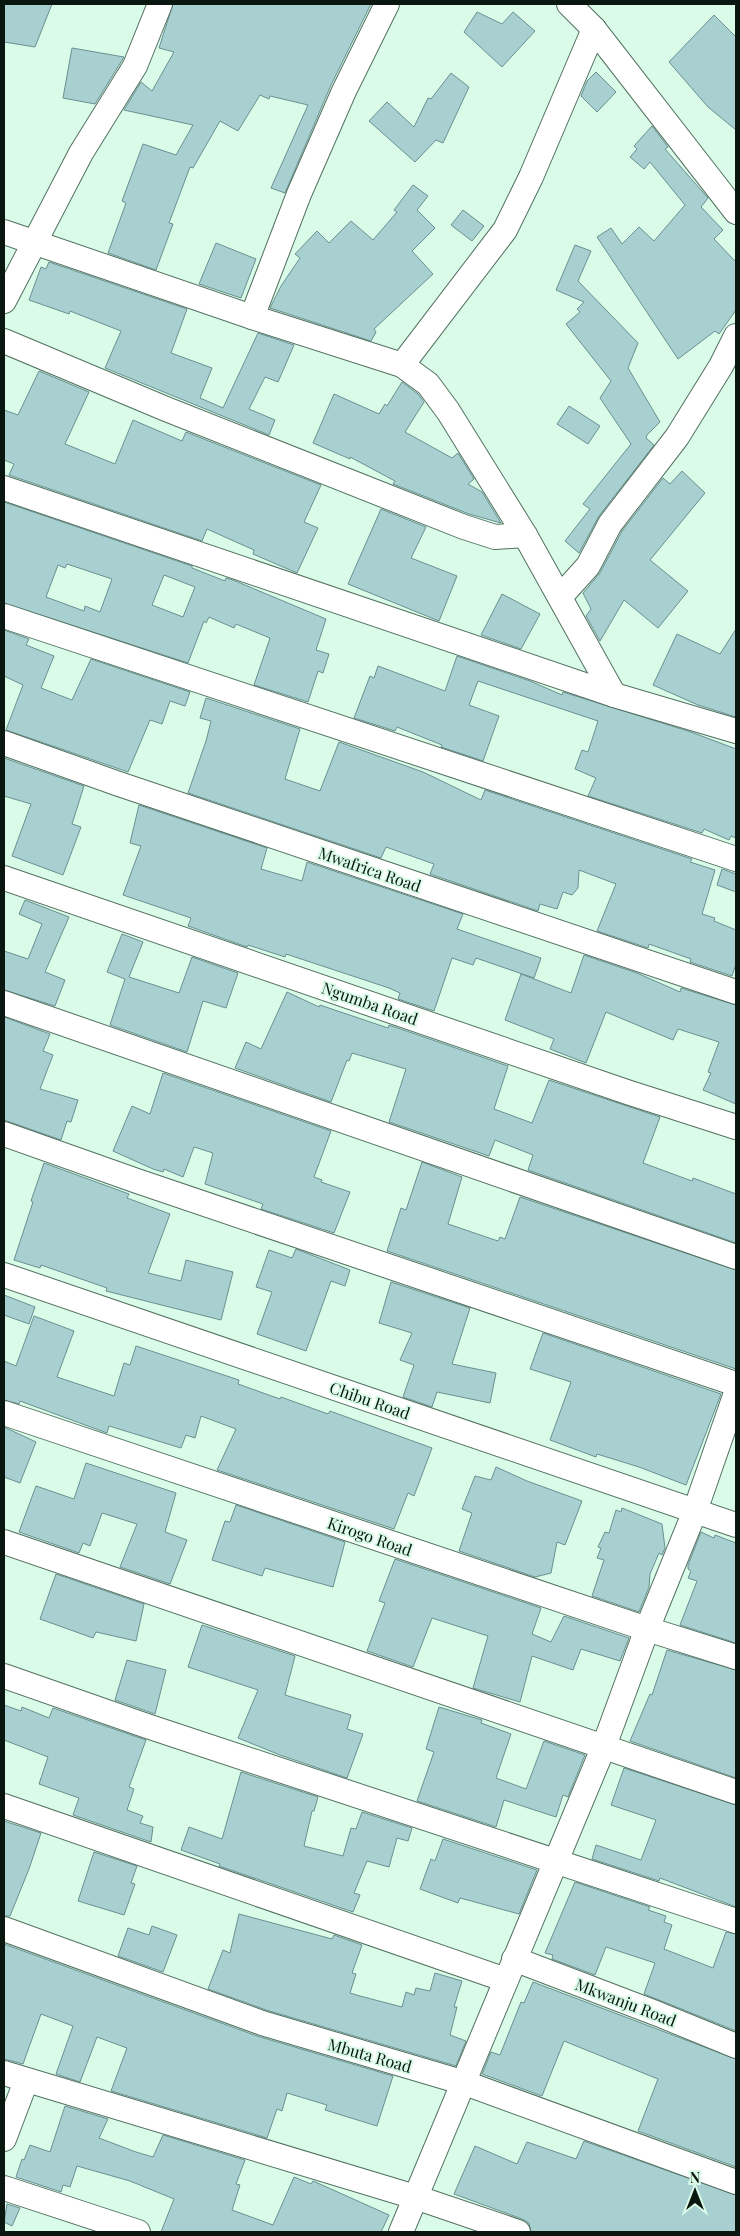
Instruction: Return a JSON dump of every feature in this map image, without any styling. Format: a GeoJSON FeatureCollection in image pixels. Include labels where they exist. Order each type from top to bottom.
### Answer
{"type":"FeatureCollection","features":[{"type":"Feature","properties":{"kind":"street"},"geometry":{"type":"LineString","coordinates":[[4,302],[81,153],[135,66],[160,4]]}},
{"type":"Feature","properties":{"kind":"street"},"geometry":{"type":"LineString","coordinates":[[252,317],[299,194],[344,91],[387,4]]}},
{"type":"Feature","properties":{"kind":"street"},"geometry":{"type":"LineString","coordinates":[[569,4],[594,29],[736,212]]}},
{"type":"Feature","properties":{"kind":"street"},"geometry":{"type":"LineString","coordinates":[[402,364],[505,230],[531,177],[594,29]]}},
{"type":"Feature","properties":{"kind":"street"},"geometry":{"type":"LineString","coordinates":[[4,232],[252,317],[402,364],[428,384],[448,411],[525,536],[614,695]]}},
{"type":"Feature","properties":{"kind":"street"},"geometry":{"type":"LineString","coordinates":[[560,597],[588,566],[610,524],[677,437],[721,366],[736,336]]}},
{"type":"Feature","properties":{"kind":"street"},"geometry":{"type":"LineString","coordinates":[[4,341],[166,409],[464,527],[495,536],[525,536]]}},
{"type":"Feature","properties":{"kind":"street"},"geometry":{"type":"LineString","coordinates":[[4,488],[614,695],[736,731]]}},
{"type":"Feature","properties":{"kind":"street"},"geometry":{"type":"LineString","coordinates":[[4,616],[736,859]]}},
{"type":"Feature","properties":{"kind":"street","name":"Mwafrica Road"},"geometry":{"type":"LineString","coordinates":[[4,743],[134,790],[736,992]]}},
{"type":"Feature","properties":{"kind":"street","name":"Ngumba Road"},"geometry":{"type":"LineString","coordinates":[[4,878],[627,1092],[736,1127]]}},
{"type":"Feature","properties":{"kind":"street"},"geometry":{"type":"LineString","coordinates":[[4,1003],[736,1256]]}},
{"type":"Feature","properties":{"kind":"street"},"geometry":{"type":"LineString","coordinates":[[4,1134],[736,1384]]}},
{"type":"Feature","properties":{"kind":"street","name":"Chibu Road"},"geometry":{"type":"LineString","coordinates":[[4,1275],[736,1525]]}},
{"type":"Feature","properties":{"kind":"street"},"geometry":{"type":"LineString","coordinates":[[401,2232],[465,2083],[510,1969],[604,1746],[646,1629],[695,1511],[736,1393]]}},
{"type":"Feature","properties":{"kind":"street","name":"Kirogo Road"},"geometry":{"type":"LineString","coordinates":[[4,1413],[646,1629],[736,1657]]}},
{"type":"Feature","properties":{"kind":"street"},"geometry":{"type":"LineString","coordinates":[[4,1542],[736,1792]]}},
{"type":"Feature","properties":{"kind":"street"},"geometry":{"type":"LineString","coordinates":[[4,1676],[148,1726],[736,1921]]}},
{"type":"Feature","properties":{"kind":"street","name":"Mkwanju Road"},"geometry":{"type":"LineString","coordinates":[[4,1806],[510,1969],[736,2046]]}},
{"type":"Feature","properties":{"kind":"street","name":"Mbuta Road"},"geometry":{"type":"LineString","coordinates":[[4,1929],[262,2023],[465,2083],[736,2182]]}},
{"type":"Feature","properties":{"kind":"street"},"geometry":{"type":"LineString","coordinates":[[4,2073],[415,2197],[518,2232]]}},
{"type":"Feature","properties":{"kind":"street"},"geometry":{"type":"LineString","coordinates":[[4,2139],[26,2081]]}},
{"type":"Feature","properties":{"kind":"street"},"geometry":{"type":"LineString","coordinates":[[4,2188],[138,2232]]}},
{"type":"Feature","properties":{"kind":"building"},"geometry":{"type":"Polygon","coordinates":[[[4,4],[52,4],[35,47],[4,42],[4,4]]]}},
{"type":"Feature","properties":{"kind":"building"},"geometry":{"type":"Polygon","coordinates":[[[173,4],[371,4],[331,85],[285,193],[271,188],[308,105],[270,96],[269,99],[260,95],[238,131],[220,121],[193,168],[190,167],[169,223],[173,224],[156,270],[108,253],[126,203],[122,201],[143,144],[176,155],[193,125],[124,110],[141,82],[152,91],[174,52],[159,48],[173,4]]]}},
{"type":"Feature","properties":{"kind":"building"},"geometry":{"type":"Polygon","coordinates":[[[477,12],[502,24],[513,12],[535,31],[502,67],[464,32],[477,12]]]}},
{"type":"Feature","properties":{"kind":"building"},"geometry":{"type":"Polygon","coordinates":[[[714,15],[736,37],[736,130],[708,107],[669,62],[714,15]]]}},
{"type":"Feature","properties":{"kind":"building"},"geometry":{"type":"Polygon","coordinates":[[[72,48],[124,57],[95,104],[63,98],[72,48]]]}},
{"type":"Feature","properties":{"kind":"building"},"geometry":{"type":"Polygon","coordinates":[[[596,72],[616,92],[597,112],[581,96],[587,81],[596,72]]]}},
{"type":"Feature","properties":{"kind":"building"},"geometry":{"type":"Polygon","coordinates":[[[451,73],[469,87],[443,143],[436,140],[415,162],[369,121],[387,102],[414,127],[428,98],[431,99],[451,73]]]}},
{"type":"Feature","properties":{"kind":"building"},"geometry":{"type":"Polygon","coordinates":[[[652,126],[668,147],[665,149],[708,198],[701,207],[723,230],[714,239],[736,262],[736,310],[719,334],[715,331],[678,359],[597,237],[611,228],[622,244],[639,227],[654,241],[685,205],[650,162],[644,169],[630,157],[637,149],[634,146],[652,126]]]}},
{"type":"Feature","properties":{"kind":"building"},"geometry":{"type":"Polygon","coordinates":[[[413,185],[428,196],[417,210],[435,228],[412,251],[433,274],[374,329],[376,332],[371,341],[270,308],[281,286],[300,258],[295,254],[317,231],[329,243],[351,221],[373,240],[397,212],[394,210],[413,185]]]}},
{"type":"Feature","properties":{"kind":"building"},"geometry":{"type":"Polygon","coordinates":[[[463,210],[484,226],[472,241],[451,225],[463,210]]]}},
{"type":"Feature","properties":{"kind":"building"},"geometry":{"type":"Polygon","coordinates":[[[216,243],[256,259],[241,298],[199,284],[216,243]]]}},
{"type":"Feature","properties":{"kind":"building"},"geometry":{"type":"Polygon","coordinates":[[[575,245],[591,251],[578,281],[638,343],[628,368],[660,422],[646,438],[654,445],[599,516],[579,553],[565,541],[590,509],[583,504],[631,444],[600,398],[611,381],[566,324],[580,312],[577,309],[584,302],[556,290],[575,245]]]}},
{"type":"Feature","properties":{"kind":"building"},"geometry":{"type":"Polygon","coordinates":[[[49,262],[187,309],[171,353],[212,368],[200,398],[223,408],[258,333],[294,345],[278,382],[265,377],[249,409],[275,420],[269,435],[105,368],[121,331],[70,311],[69,314],[29,300],[41,267],[46,269],[49,262]]]}},
{"type":"Feature","properties":{"kind":"building"},"geometry":{"type":"Polygon","coordinates":[[[39,371],[89,392],[65,444],[115,464],[133,420],[182,441],[186,432],[321,485],[304,522],[318,528],[297,573],[253,554],[254,550],[207,529],[202,541],[9,475],[14,464],[4,460],[4,410],[18,415],[39,371]]]}},
{"type":"Feature","properties":{"kind":"building"},"geometry":{"type":"Polygon","coordinates":[[[402,382],[418,394],[424,402],[405,432],[452,458],[458,453],[474,479],[468,484],[482,492],[501,523],[469,514],[393,484],[395,481],[350,457],[350,459],[313,443],[334,394],[379,414],[385,404],[387,406],[402,382]]]}},
{"type":"Feature","properties":{"kind":"building"},"geometry":{"type":"Polygon","coordinates":[[[569,406],[600,426],[588,444],[557,424],[569,406]]]}},
{"type":"Feature","properties":{"kind":"building"},"geometry":{"type":"Polygon","coordinates":[[[682,471],[705,493],[650,560],[688,591],[658,628],[624,600],[600,641],[586,616],[591,609],[583,593],[600,573],[622,531],[663,478],[670,484],[682,471]]]}},
{"type":"Feature","properties":{"kind":"building"},"geometry":{"type":"Polygon","coordinates":[[[4,502],[192,566],[192,568],[225,581],[226,578],[233,580],[326,619],[316,650],[329,654],[323,673],[318,671],[308,702],[254,685],[270,638],[236,624],[234,628],[209,617],[206,623],[204,621],[188,663],[4,603],[4,502]],[[67,564],[65,568],[58,565],[46,597],[84,611],[85,606],[100,612],[112,579],[67,564]],[[164,575],[152,605],[183,617],[195,587],[164,575]]]}},
{"type":"Feature","properties":{"kind":"building"},"geometry":{"type":"Polygon","coordinates":[[[381,509],[426,527],[411,558],[457,576],[439,621],[348,584],[381,509]]]}},
{"type":"Feature","properties":{"kind":"building"},"geometry":{"type":"Polygon","coordinates":[[[502,594],[540,614],[521,649],[481,635],[502,594]]]}},
{"type":"Feature","properties":{"kind":"building"},"geometry":{"type":"Polygon","coordinates":[[[736,629],[736,717],[698,705],[653,685],[677,634],[720,654],[736,629]]]}},
{"type":"Feature","properties":{"kind":"building"},"geometry":{"type":"Polygon","coordinates":[[[4,630],[29,639],[26,645],[54,656],[41,688],[72,700],[91,659],[190,692],[185,706],[170,701],[162,724],[150,720],[128,772],[6,730],[23,685],[4,676],[4,630]]]}},
{"type":"Feature","properties":{"kind":"building"},"geometry":{"type":"Polygon","coordinates":[[[457,656],[530,681],[562,695],[563,692],[691,732],[736,749],[736,838],[731,836],[729,840],[704,829],[702,833],[588,796],[596,778],[575,769],[582,750],[588,752],[598,721],[478,681],[469,705],[499,716],[483,761],[441,747],[442,745],[397,727],[395,731],[354,718],[370,676],[374,678],[378,666],[445,691],[457,656]]]}},
{"type":"Feature","properties":{"kind":"building"},"geometry":{"type":"Polygon","coordinates":[[[206,698],[300,729],[285,779],[320,791],[339,742],[423,772],[481,800],[485,790],[692,859],[690,862],[715,870],[702,914],[715,918],[714,921],[736,930],[736,964],[732,976],[690,962],[691,959],[649,944],[648,948],[597,931],[616,884],[579,870],[578,888],[572,895],[563,892],[557,909],[540,904],[538,911],[430,874],[434,864],[386,847],[381,858],[188,793],[211,721],[200,718],[206,698]]]}},
{"type":"Feature","properties":{"kind":"building"},"geometry":{"type":"Polygon","coordinates":[[[4,758],[84,786],[72,824],[81,827],[63,875],[12,856],[31,804],[4,796],[4,758]]]}},
{"type":"Feature","properties":{"kind":"building"},"geometry":{"type":"Polygon","coordinates":[[[139,805],[267,848],[261,869],[302,881],[307,862],[463,914],[457,929],[541,958],[534,978],[476,958],[473,965],[452,958],[434,1011],[398,999],[400,993],[389,988],[286,954],[285,957],[248,945],[247,947],[188,926],[191,918],[123,895],[141,846],[130,843],[139,805]]]}},
{"type":"Feature","properties":{"kind":"building"},"geometry":{"type":"Polygon","coordinates":[[[722,869],[736,874],[736,892],[717,885],[722,869]]]}},
{"type":"Feature","properties":{"kind":"building"},"geometry":{"type":"Polygon","coordinates":[[[25,900],[69,917],[45,972],[65,980],[55,1006],[4,990],[4,951],[28,959],[42,924],[19,914],[25,900]]]}},
{"type":"Feature","properties":{"kind":"building"},"geometry":{"type":"Polygon","coordinates":[[[122,934],[143,942],[129,977],[179,993],[192,957],[238,973],[226,1008],[203,1001],[187,1052],[110,1025],[125,979],[107,972],[122,934]]]}},
{"type":"Feature","properties":{"kind":"building"},"geometry":{"type":"Polygon","coordinates":[[[584,955],[637,973],[680,992],[681,988],[736,1005],[736,1104],[703,1090],[711,1073],[708,1072],[719,1042],[678,1029],[673,1040],[606,1012],[586,1063],[550,1049],[554,1039],[505,1020],[521,974],[571,993],[584,955]]]}},
{"type":"Feature","properties":{"kind":"building"},"geometry":{"type":"Polygon","coordinates":[[[287,992],[319,1007],[320,1005],[388,1028],[389,1025],[508,1066],[494,1109],[532,1123],[549,1080],[660,1117],[643,1163],[692,1181],[693,1178],[736,1194],[736,1243],[528,1170],[533,1155],[495,1140],[489,1156],[389,1122],[406,1069],[352,1053],[349,1061],[347,1060],[331,1102],[235,1068],[246,1042],[261,1049],[287,992]]]}},
{"type":"Feature","properties":{"kind":"building"},"geometry":{"type":"Polygon","coordinates":[[[4,1017],[50,1034],[43,1051],[53,1055],[40,1089],[78,1100],[71,1122],[67,1121],[61,1140],[4,1120],[4,1017]]]}},
{"type":"Feature","properties":{"kind":"building"},"geometry":{"type":"Polygon","coordinates":[[[163,1073],[331,1131],[314,1177],[322,1180],[321,1182],[350,1192],[334,1233],[261,1209],[263,1204],[205,1184],[213,1153],[194,1147],[183,1177],[164,1169],[163,1172],[153,1169],[113,1151],[132,1106],[150,1114],[163,1073]]]}},
{"type":"Feature","properties":{"kind":"building"},"geometry":{"type":"Polygon","coordinates":[[[422,1162],[462,1177],[448,1224],[498,1241],[500,1237],[505,1239],[520,1197],[736,1270],[736,1369],[387,1251],[401,1208],[406,1210],[422,1162]]]}},
{"type":"Feature","properties":{"kind":"building"},"geometry":{"type":"Polygon","coordinates":[[[44,1163],[129,1194],[127,1198],[170,1214],[148,1273],[181,1281],[186,1260],[233,1272],[221,1320],[106,1291],[107,1288],[41,1265],[40,1268],[14,1260],[44,1163]]]}},
{"type":"Feature","properties":{"kind":"building"},"geometry":{"type":"Polygon","coordinates":[[[296,1249],[350,1270],[345,1286],[331,1281],[306,1351],[257,1334],[272,1292],[256,1287],[269,1250],[292,1258],[296,1249]]]}},
{"type":"Feature","properties":{"kind":"building"},"geometry":{"type":"Polygon","coordinates":[[[391,1282],[470,1308],[452,1364],[496,1373],[490,1403],[437,1392],[432,1407],[403,1397],[414,1365],[400,1360],[412,1333],[379,1323],[391,1282]]]}},
{"type":"Feature","properties":{"kind":"building"},"geometry":{"type":"Polygon","coordinates":[[[4,1295],[35,1307],[29,1324],[4,1315],[4,1295]]]}},
{"type":"Feature","properties":{"kind":"building"},"geometry":{"type":"Polygon","coordinates":[[[34,1316],[74,1331],[57,1377],[114,1396],[124,1363],[130,1365],[136,1346],[239,1380],[238,1384],[280,1399],[281,1397],[328,1414],[330,1411],[432,1448],[414,1496],[408,1493],[394,1529],[217,1470],[236,1429],[201,1416],[195,1438],[186,1435],[181,1448],[109,1426],[107,1433],[20,1401],[19,1404],[4,1400],[4,1361],[16,1366],[34,1316]]]}},
{"type":"Feature","properties":{"kind":"building"},"geometry":{"type":"Polygon","coordinates":[[[543,1333],[721,1394],[686,1485],[639,1467],[597,1454],[596,1457],[550,1440],[571,1382],[530,1369],[543,1333]]]}},
{"type":"Feature","properties":{"kind":"building"},"geometry":{"type":"Polygon","coordinates":[[[4,1427],[36,1442],[20,1483],[4,1477],[4,1427]]]}},
{"type":"Feature","properties":{"kind":"building"},"geometry":{"type":"Polygon","coordinates":[[[86,1463],[176,1493],[165,1532],[187,1540],[170,1584],[120,1567],[137,1524],[102,1513],[90,1546],[83,1543],[79,1553],[19,1532],[36,1486],[74,1499],[86,1463]]]}},
{"type":"Feature","properties":{"kind":"building"},"geometry":{"type":"Polygon","coordinates":[[[496,1467],[527,1481],[582,1501],[565,1545],[557,1542],[551,1573],[535,1577],[459,1551],[472,1513],[462,1509],[475,1476],[491,1480],[496,1467]]]}},
{"type":"Feature","properties":{"kind":"building"},"geometry":{"type":"Polygon","coordinates":[[[236,1505],[345,1542],[333,1587],[265,1568],[262,1576],[212,1560],[225,1521],[230,1522],[236,1505]]]}},
{"type":"Feature","properties":{"kind":"building"},"geometry":{"type":"Polygon","coordinates":[[[622,1508],[662,1524],[665,1548],[662,1555],[659,1553],[650,1574],[649,1587],[639,1612],[592,1596],[604,1560],[597,1558],[601,1548],[598,1547],[605,1532],[609,1533],[616,1510],[621,1512],[622,1508]]]}},
{"type":"Feature","properties":{"kind":"building"},"geometry":{"type":"Polygon","coordinates":[[[701,1532],[714,1538],[715,1535],[736,1543],[736,1643],[680,1625],[697,1581],[688,1578],[691,1571],[688,1569],[688,1565],[701,1532]]]}},
{"type":"Feature","properties":{"kind":"building"},"geometry":{"type":"Polygon","coordinates":[[[395,1559],[541,1608],[532,1634],[551,1642],[564,1616],[629,1638],[620,1661],[581,1649],[573,1670],[532,1656],[520,1702],[473,1688],[488,1636],[432,1618],[413,1667],[367,1651],[385,1603],[379,1601],[395,1559]]]}},
{"type":"Feature","properties":{"kind":"building"},"geometry":{"type":"Polygon","coordinates":[[[56,1574],[144,1604],[136,1641],[96,1632],[93,1638],[40,1619],[56,1574]]]}},
{"type":"Feature","properties":{"kind":"building"},"geometry":{"type":"Polygon","coordinates":[[[202,1625],[295,1656],[285,1695],[351,1715],[347,1729],[363,1734],[347,1778],[238,1738],[258,1690],[188,1667],[202,1625]]]}},
{"type":"Feature","properties":{"kind":"building"},"geometry":{"type":"Polygon","coordinates":[[[667,1650],[736,1670],[736,1778],[630,1741],[650,1694],[652,1695],[667,1650]]]}},
{"type":"Feature","properties":{"kind":"building"},"geometry":{"type":"Polygon","coordinates":[[[127,1660],[166,1670],[155,1714],[115,1700],[127,1660]]]}},
{"type":"Feature","properties":{"kind":"building"},"geometry":{"type":"Polygon","coordinates":[[[4,1705],[21,1711],[22,1707],[49,1718],[53,1708],[146,1740],[129,1787],[134,1789],[127,1810],[143,1816],[140,1823],[153,1827],[151,1842],[73,1815],[79,1798],[39,1784],[48,1757],[4,1740],[4,1705]]]}},
{"type":"Feature","properties":{"kind":"building"},"geometry":{"type":"Polygon","coordinates":[[[439,1707],[482,1720],[481,1723],[511,1734],[496,1778],[526,1789],[544,1741],[585,1755],[568,1797],[563,1795],[556,1817],[504,1800],[496,1827],[417,1801],[434,1752],[426,1749],[439,1707]]]}},
{"type":"Feature","properties":{"kind":"building"},"geometry":{"type":"Polygon","coordinates":[[[624,1768],[736,1805],[736,1907],[660,1878],[659,1881],[592,1859],[596,1845],[641,1860],[656,1820],[611,1805],[624,1768]]]}},
{"type":"Feature","properties":{"kind":"building"},"geometry":{"type":"Polygon","coordinates":[[[241,1772],[318,1797],[314,1811],[312,1811],[304,1846],[343,1856],[351,1828],[356,1829],[362,1812],[412,1828],[408,1841],[397,1838],[389,1867],[367,1861],[354,1893],[360,1895],[353,1912],[219,1866],[220,1864],[181,1850],[189,1827],[222,1839],[241,1772]]]}},
{"type":"Feature","properties":{"kind":"building"},"geometry":{"type":"Polygon","coordinates":[[[4,1821],[41,1833],[10,1916],[4,1916],[4,1821]]]}},
{"type":"Feature","properties":{"kind":"building"},"geometry":{"type":"Polygon","coordinates":[[[443,1839],[537,1870],[519,1914],[460,1898],[458,1903],[420,1889],[431,1859],[435,1861],[443,1839]]]}},
{"type":"Feature","properties":{"kind":"building"},"geometry":{"type":"Polygon","coordinates":[[[94,1852],[137,1866],[131,1883],[135,1884],[124,1915],[78,1901],[94,1852]]]}},
{"type":"Feature","properties":{"kind":"building"},"geometry":{"type":"Polygon","coordinates":[[[575,1882],[650,1907],[648,1910],[666,1916],[664,1922],[672,1925],[664,1949],[713,1968],[726,1932],[736,1934],[736,2031],[644,1994],[655,1963],[606,1947],[595,1975],[552,1959],[553,1955],[545,1953],[575,1882]]]}},
{"type":"Feature","properties":{"kind":"building"},"geometry":{"type":"Polygon","coordinates":[[[239,1914],[332,1939],[334,1935],[362,1945],[352,1973],[356,1974],[350,1993],[402,2007],[406,1992],[414,1995],[416,1988],[430,1991],[435,1973],[462,1981],[454,2007],[457,2007],[450,2035],[466,2041],[456,2066],[266,2010],[208,1989],[223,1950],[230,1953],[239,1914]]]}},
{"type":"Feature","properties":{"kind":"building"},"geometry":{"type":"Polygon","coordinates":[[[152,1926],[177,1935],[163,1972],[118,1956],[128,1928],[149,1935],[152,1926]]]}},
{"type":"Feature","properties":{"kind":"building"},"geometry":{"type":"Polygon","coordinates":[[[4,1944],[257,2036],[393,2076],[377,2126],[325,2110],[327,2105],[287,2093],[282,2111],[277,2109],[267,2138],[111,2091],[127,2048],[97,2037],[80,2082],[56,2074],[73,2026],[41,2014],[23,2064],[4,2059],[4,1944]]]}},
{"type":"Feature","properties":{"kind":"building"},"geometry":{"type":"Polygon","coordinates":[[[533,1982],[736,2059],[736,2167],[638,2131],[658,2079],[564,2041],[542,2096],[482,2074],[491,2052],[500,2055],[521,2002],[524,2003],[533,1982]]]}},
{"type":"Feature","properties":{"kind":"building"},"geometry":{"type":"Polygon","coordinates":[[[65,2106],[108,2119],[99,2138],[136,2152],[153,2157],[163,2135],[245,2160],[236,2184],[240,2185],[232,2210],[273,2225],[294,2177],[311,2184],[313,2181],[389,2215],[381,2232],[161,2232],[174,2199],[130,2181],[77,2166],[70,2187],[63,2185],[61,2192],[16,2177],[22,2159],[24,2160],[30,2145],[50,2152],[65,2106]]]}},
{"type":"Feature","properties":{"kind":"building"},"geometry":{"type":"Polygon","coordinates":[[[584,2141],[736,2195],[736,2232],[531,2232],[529,2223],[522,2219],[454,2194],[475,2146],[517,2164],[527,2142],[576,2159],[584,2141]]]}},
{"type":"Feature","properties":{"kind":"building"},"geometry":{"type":"Polygon","coordinates":[[[7,2204],[20,2208],[12,2226],[4,2222],[7,2204]]]}}]}
